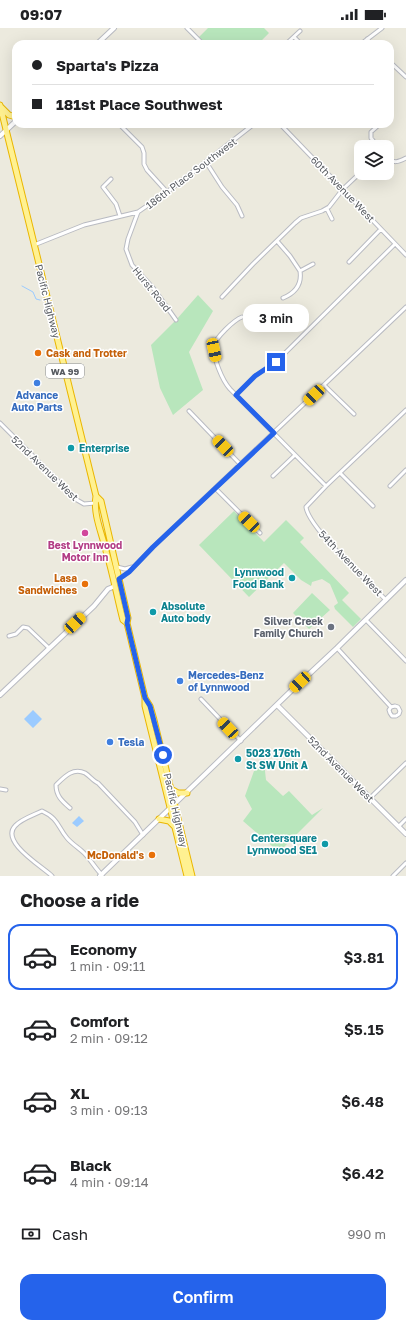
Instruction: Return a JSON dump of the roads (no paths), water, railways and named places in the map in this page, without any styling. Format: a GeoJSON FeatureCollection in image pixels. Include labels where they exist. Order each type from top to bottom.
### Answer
{"type":"FeatureCollection","features":[{"type":"Feature","properties":{"kind":"highway"},"geometry":{"type":"LineString","coordinates":[[0,105],[7,114],[12,116]]}},
{"type":"Feature","properties":{"kind":"highway","name":"Pacific Highway"},"geometry":{"type":"LineString","coordinates":[[0,105],[96,496],[95,504],[100,529],[108,555],[123,620],[127,623]]}},
{"type":"Feature","properties":{"kind":"highway","name":"Pacific Highway"},"geometry":{"type":"LineString","coordinates":[[96,496],[101,501],[104,513],[128,618],[127,623],[145,698],[147,715],[192,876]]}},
{"type":"Feature","properties":{"kind":"highway"},"geometry":{"type":"LineString","coordinates":[[95,504],[104,513]]}},
{"type":"Feature","properties":{"kind":"highway"},"geometry":{"type":"LineString","coordinates":[[108,555],[116,576],[119,579]]}},
{"type":"Feature","properties":{"kind":"highway"},"geometry":{"type":"LineString","coordinates":[[115,586],[118,587],[124,600]]}},
{"type":"Feature","properties":{"kind":"highway","name":"Pacific Highway"},"geometry":{"type":"LineString","coordinates":[[145,698],[150,706],[171,789],[175,828],[187,876]]}},
{"type":"Feature","properties":{"kind":"highway"},"geometry":{"type":"LineString","coordinates":[[147,715],[150,718],[157,735]]}},
{"type":"Feature","properties":{"kind":"highway"},"geometry":{"type":"LineString","coordinates":[[171,789],[178,794],[187,793]]}},
{"type":"Feature","properties":{"kind":"highway"},"geometry":{"type":"LineString","coordinates":[[159,819],[169,821],[175,828]]}},
{"type":"Feature","properties":{"kind":"street"},"geometry":{"type":"LineString","coordinates":[[101,40],[114,28]]}},
{"type":"Feature","properties":{"kind":"street"},"geometry":{"type":"LineString","coordinates":[[187,28],[199,40]]}},
{"type":"Feature","properties":{"kind":"street"},"geometry":{"type":"LineString","coordinates":[[367,39],[382,28]]}},
{"type":"Feature","properties":{"kind":"street"},"geometry":{"type":"LineString","coordinates":[[291,40],[300,31]]}},
{"type":"Feature","properties":{"kind":"street"},"geometry":{"type":"LineString","coordinates":[[294,37],[297,40]]}},
{"type":"Feature","properties":{"kind":"street"},"geometry":{"type":"LineString","coordinates":[[394,66],[406,77]]}},
{"type":"Feature","properties":{"kind":"street"},"geometry":{"type":"LineString","coordinates":[[0,136],[12,125]]}},
{"type":"Feature","properties":{"kind":"street"},"geometry":{"type":"LineString","coordinates":[[123,128],[142,147],[144,153],[144,164],[147,170],[166,192]]}},
{"type":"Feature","properties":{"kind":"street","name":"186th Place Southwest"},"geometry":{"type":"LineString","coordinates":[[34,245],[84,224],[138,212],[249,128]]}},
{"type":"Feature","properties":{"kind":"street","name":"60th Avenue West"},"geometry":{"type":"LineString","coordinates":[[284,128],[406,255]]}},
{"type":"Feature","properties":{"kind":"street"},"geometry":{"type":"LineString","coordinates":[[373,140],[371,132],[376,128]]}},
{"type":"Feature","properties":{"kind":"street"},"geometry":{"type":"LineString","coordinates":[[394,161],[398,162],[406,158]]}},
{"type":"Feature","properties":{"kind":"street"},"geometry":{"type":"LineString","coordinates":[[206,162],[222,187],[237,205],[242,216]]}},
{"type":"Feature","properties":{"kind":"street"},"geometry":{"type":"LineString","coordinates":[[111,179],[103,187],[116,204],[120,216]]}},
{"type":"Feature","properties":{"kind":"street"},"geometry":{"type":"LineString","coordinates":[[222,297],[299,219],[327,209],[343,189],[354,179]]}},
{"type":"Feature","properties":{"kind":"street"},"geometry":{"type":"LineString","coordinates":[[327,209],[332,219]]}},
{"type":"Feature","properties":{"kind":"street","name":"Hurst Road"},"geometry":{"type":"LineString","coordinates":[[138,212],[128,239],[126,250],[132,265],[154,289],[176,320]]}},
{"type":"Feature","properties":{"kind":"street"},"geometry":{"type":"LineString","coordinates":[[349,262],[381,229]]}},
{"type":"Feature","properties":{"kind":"street"},"geometry":{"type":"LineString","coordinates":[[277,241],[290,256],[300,271],[301,277],[299,285],[291,294],[283,298]]}},
{"type":"Feature","properties":{"kind":"street"},"geometry":{"type":"LineString","coordinates":[[236,395],[255,376],[276,362],[395,244]]}},
{"type":"Feature","properties":{"kind":"street"},"geometry":{"type":"LineString","coordinates":[[300,271],[313,264]]}},
{"type":"Feature","properties":{"kind":"street"},"geometry":{"type":"LineString","coordinates":[[119,579],[129,572],[240,464],[406,307]]}},
{"type":"Feature","properties":{"kind":"street"},"geometry":{"type":"LineString","coordinates":[[242,317],[237,319],[217,339],[214,346],[220,376],[226,385],[326,486],[406,410]]}},
{"type":"Feature","properties":{"kind":"street"},"geometry":{"type":"LineString","coordinates":[[324,385],[354,414]]}},
{"type":"Feature","properties":{"kind":"street"},"geometry":{"type":"LineString","coordinates":[[189,411],[240,464]]}},
{"type":"Feature","properties":{"kind":"street","name":"52nd Avenue West"},"geometry":{"type":"LineString","coordinates":[[0,423],[77,500],[84,504],[95,504]]}},
{"type":"Feature","properties":{"kind":"street"},"geometry":{"type":"LineString","coordinates":[[273,476],[294,455]]}},
{"type":"Feature","properties":{"kind":"street"},"geometry":{"type":"LineString","coordinates":[[390,486],[406,470]]}},
{"type":"Feature","properties":{"kind":"street"},"geometry":{"type":"LineString","coordinates":[[340,473],[374,506]]}},
{"type":"Feature","properties":{"kind":"street","name":"54th Avenue West"},"geometry":{"type":"LineString","coordinates":[[326,486],[308,504],[306,510],[320,531],[386,600]]}},
{"type":"Feature","properties":{"kind":"street"},"geometry":{"type":"LineString","coordinates":[[215,488],[260,533]]}},
{"type":"Feature","properties":{"kind":"street"},"geometry":{"type":"LineString","coordinates":[[116,567],[125,569],[134,566]]}},
{"type":"Feature","properties":{"kind":"street"},"geometry":{"type":"LineString","coordinates":[[52,876],[23,853],[14,841],[12,834],[13,827],[18,822],[42,811],[52,816],[68,838],[86,855],[101,875],[406,580]]}},
{"type":"Feature","properties":{"kind":"street"},"geometry":{"type":"LineString","coordinates":[[0,695],[110,588],[115,586]]}},
{"type":"Feature","properties":{"kind":"street"},"geometry":{"type":"LineString","coordinates":[[105,594],[108,592],[117,594]]}},
{"type":"Feature","properties":{"kind":"street"},"geometry":{"type":"LineString","coordinates":[[366,620],[406,661]]}},
{"type":"Feature","properties":{"kind":"street"},"geometry":{"type":"LineString","coordinates":[[9,636],[16,634],[23,627],[28,628],[49,648]]}},
{"type":"Feature","properties":{"kind":"street"},"geometry":{"type":"LineString","coordinates":[[337,648],[391,707]]}},
{"type":"Feature","properties":{"kind":"street"},"geometry":{"type":"LineString","coordinates":[[201,699],[240,741]]}},
{"type":"Feature","properties":{"kind":"street","name":"52nd Avenue West"},"geometry":{"type":"LineString","coordinates":[[277,705],[406,834]]}},
{"type":"Feature","properties":{"kind":"street"},"geometry":{"type":"LineString","coordinates":[[370,798],[406,764]]}},
{"type":"Feature","properties":{"kind":"street"},"geometry":{"type":"LineString","coordinates":[[70,808],[58,796],[56,785],[71,772],[78,771],[86,773],[93,781],[98,783],[134,822],[143,835]]}},
{"type":"Feature","properties":{"kind":"street"},"geometry":{"type":"LineString","coordinates":[[0,789],[6,790]]}},
{"type":"Feature","properties":{"kind":"street"},"geometry":{"type":"LineString","coordinates":[[399,826],[406,819]]}},
{"type":"Feature","properties":{"kind":"street"},"geometry":{"type":"LineString","coordinates":[[393,876],[406,863]]}},
{"type":"Feature","properties":{"kind":"water"},"geometry":{"type":"Polygon","coordinates":[[[33,710],[42,719],[33,728],[24,719],[33,710]]]}},
{"type":"Feature","properties":{"kind":"water"},"geometry":{"type":"Polygon","coordinates":[[[79,816],[84,821],[77,827],[72,823],[79,816]]]}},
{"type":"Feature","properties":{"kind":"waterway"},"geometry":{"type":"LineString","coordinates":[[22,286],[33,292],[36,299],[40,300]]}},
{"type":"Feature","properties":{"kind":"place","name":"Cask and Trotter"},"geometry":{"type":"Point","coordinates":[38,353]}},
{"type":"Feature","properties":{"kind":"place","name":"Advance Auto Parts"},"geometry":{"type":"Point","coordinates":[37,383]}},
{"type":"Feature","properties":{"kind":"place","name":"Enterprise"},"geometry":{"type":"Point","coordinates":[71,448]}},
{"type":"Feature","properties":{"kind":"place","name":"Best Lynnwood Motor Inn"},"geometry":{"type":"Point","coordinates":[85,533]}},
{"type":"Feature","properties":{"kind":"place","name":"Lynnwood Food Bank"},"geometry":{"type":"Point","coordinates":[292,578]}},
{"type":"Feature","properties":{"kind":"place","name":"Lasa Sandwiches"},"geometry":{"type":"Point","coordinates":[85,584]}},
{"type":"Feature","properties":{"kind":"place","name":"Absolute Auto body"},"geometry":{"type":"Point","coordinates":[153,612]}},
{"type":"Feature","properties":{"kind":"place","name":"Silver Creek Family Church"},"geometry":{"type":"Point","coordinates":[331,627]}},
{"type":"Feature","properties":{"kind":"place","name":"Mercedes-Benz of Lynnwood"},"geometry":{"type":"Point","coordinates":[180,681]}},
{"type":"Feature","properties":{"kind":"place","name":"Tesla"},"geometry":{"type":"Point","coordinates":[110,742]}},
{"type":"Feature","properties":{"kind":"place","name":"5023 176th St SW Unit A"},"geometry":{"type":"Point","coordinates":[238,759]}},
{"type":"Feature","properties":{"kind":"place","name":"Centersquare Lynnwood SE1"},"geometry":{"type":"Point","coordinates":[325,844]}},
{"type":"Feature","properties":{"kind":"place","name":"McDonald's"},"geometry":{"type":"Point","coordinates":[152,855]}}]}
